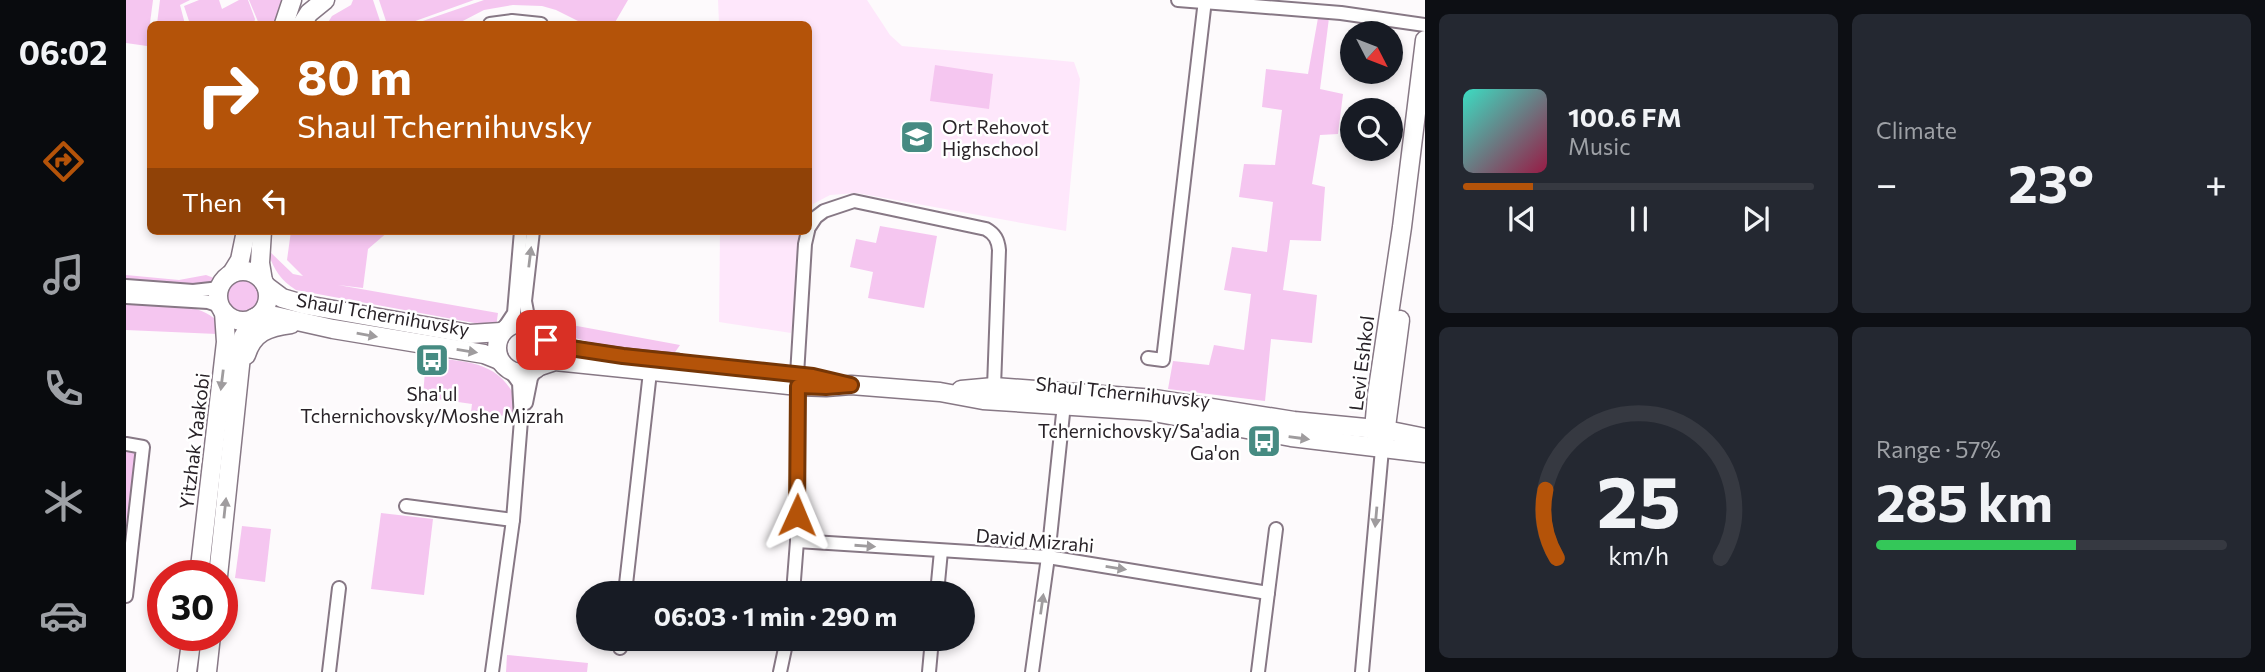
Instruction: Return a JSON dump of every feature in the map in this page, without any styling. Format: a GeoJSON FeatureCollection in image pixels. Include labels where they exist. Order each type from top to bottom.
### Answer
{"type":"FeatureCollection","features":[{"type":"Feature","properties":{"kind":"street"},"geometry":{"type":"LineString","coordinates":[[285,21],[292,0]]}},
{"type":"Feature","properties":{"kind":"street"},"geometry":{"type":"LineString","coordinates":[[306,0],[324,0]]}},
{"type":"Feature","properties":{"kind":"street"},"geometry":{"type":"LineString","coordinates":[[304,21],[324,0]]}},
{"type":"Feature","properties":{"kind":"street"},"geometry":{"type":"LineString","coordinates":[[1178,0],[1340,13],[1425,25]]}},
{"type":"Feature","properties":{"kind":"street"},"geometry":{"type":"LineString","coordinates":[[1148,358],[1163,360],[1205,2]]}},
{"type":"Feature","properties":{"kind":"street","name":"Levi Eshkol"},"geometry":{"type":"LineString","coordinates":[[1382,449],[1377,395],[1425,40]]}},
{"type":"Feature","properties":{"kind":"street","name":"Levi Eshkol"},"geometry":{"type":"LineString","coordinates":[[1380,430],[1425,125]]}},
{"type":"Feature","properties":{"kind":"street"},"geometry":{"type":"LineString","coordinates":[[812,224],[824,211],[854,201],[992,232],[999,243],[994,387]]}},
{"type":"Feature","properties":{"kind":"street"},"geometry":{"type":"LineString","coordinates":[[222,309],[218,299],[240,260],[245,235]]}},
{"type":"Feature","properties":{"kind":"street"},"geometry":{"type":"LineString","coordinates":[[126,297],[208,302],[235,319],[256,317],[266,306],[268,292],[260,263],[262,235]]}},
{"type":"Feature","properties":{"kind":"street"},"geometry":{"type":"LineString","coordinates":[[492,672],[513,520],[521,420],[519,383],[504,365],[496,346],[514,313],[521,235]]}},
{"type":"Feature","properties":{"kind":"street"},"geometry":{"type":"LineString","coordinates":[[521,420],[531,378],[548,350],[542,334],[527,317],[525,307],[533,235]]}},
{"type":"Feature","properties":{"kind":"street"},"geometry":{"type":"LineString","coordinates":[[794,581],[797,541],[794,382],[807,235]]}},
{"type":"Feature","properties":{"kind":"street"},"geometry":{"type":"LineString","coordinates":[[126,286],[193,291],[226,281],[238,271],[252,272],[265,283]]}},
{"type":"Feature","properties":{"kind":"street","name":"Shaul Tchernihuvsky"},"geometry":{"type":"LineString","coordinates":[[265,283],[282,298],[320,308],[470,334],[503,330]]}},
{"type":"Feature","properties":{"kind":"street","name":"Yitzhak Yaakobi"},"geometry":{"type":"LineString","coordinates":[[201,560],[227,336],[222,309]]}},
{"type":"Feature","properties":{"kind":"street","name":"Shaul Tchernihuvsky"},"geometry":{"type":"LineString","coordinates":[[256,317],[275,316],[301,323],[484,354],[504,365]]}},
{"type":"Feature","properties":{"kind":"street","name":"Yitzhak Yaakobi"},"geometry":{"type":"LineString","coordinates":[[220,560],[243,337],[256,317]]}},
{"type":"Feature","properties":{"kind":"street"},"geometry":{"type":"LineString","coordinates":[[503,330],[519,322],[526,323],[542,334]]}},
{"type":"Feature","properties":{"kind":"street"},"geometry":{"type":"LineString","coordinates":[[239,379],[249,346],[258,334],[270,328],[301,323]]}},
{"type":"Feature","properties":{"kind":"street","name":"Shaul Tchernihuvsky"},"geometry":{"type":"LineString","coordinates":[[542,334],[557,346],[794,382]]}},
{"type":"Feature","properties":{"kind":"street","name":"Shaul Tchernihuvsky"},"geometry":{"type":"LineString","coordinates":[[539,367],[555,361],[650,372],[794,382],[830,378],[851,385],[940,392],[983,400],[1156,413],[1291,437],[1425,453]]}},
{"type":"Feature","properties":{"kind":"street"},"geometry":{"type":"LineString","coordinates":[[504,365],[523,373],[539,367]]}},
{"type":"Feature","properties":{"kind":"street"},"geometry":{"type":"LineString","coordinates":[[626,581],[650,372]]}},
{"type":"Feature","properties":{"kind":"street","name":"Shaul Tchernihuvsky"},"geometry":{"type":"LineString","coordinates":[[940,392],[994,387],[1155,400],[1425,438]]}},
{"type":"Feature","properties":{"kind":"street"},"geometry":{"type":"LineString","coordinates":[[1355,428],[1370,411],[1377,395]]}},
{"type":"Feature","properties":{"kind":"street"},"geometry":{"type":"LineString","coordinates":[[1032,672],[1048,557],[1064,404]]}},
{"type":"Feature","properties":{"kind":"street"},"geometry":{"type":"LineString","coordinates":[[126,444],[143,447],[126,596]]}},
{"type":"Feature","properties":{"kind":"street"},"geometry":{"type":"LineString","coordinates":[[1362,672],[1382,449]]}},
{"type":"Feature","properties":{"kind":"street"},"geometry":{"type":"LineString","coordinates":[[406,506],[513,520]]}},
{"type":"Feature","properties":{"kind":"street"},"geometry":{"type":"LineString","coordinates":[[1258,672],[1276,529]]}},
{"type":"Feature","properties":{"kind":"street","name":"David Mizrahi"},"geometry":{"type":"LineString","coordinates":[[797,541],[1048,557],[1268,593]]}},
{"type":"Feature","properties":{"kind":"street"},"geometry":{"type":"LineString","coordinates":[[938,581],[941,551]]}},
{"type":"Feature","properties":{"kind":"street"},"geometry":{"type":"LineString","coordinates":[[329,672],[339,588]]}},
{"type":"Feature","properties":{"kind":"street"},"geometry":{"type":"LineString","coordinates":[[187,672],[190,651]]}},
{"type":"Feature","properties":{"kind":"street"},"geometry":{"type":"LineString","coordinates":[[207,672],[209,651]]}},
{"type":"Feature","properties":{"kind":"street"},"geometry":{"type":"LineString","coordinates":[[780,672],[784,651]]}},
{"type":"Feature","properties":{"kind":"street"},"geometry":{"type":"LineString","coordinates":[[929,672],[931,651]]}},
{"type":"Feature","properties":{"kind":"shaded area"},"geometry":{"type":"Polygon","coordinates":[[[126,0],[153,0],[150,21],[147,21],[147,46],[126,43],[126,0]]]}},
{"type":"Feature","properties":{"kind":"shaded area"},"geometry":{"type":"Polygon","coordinates":[[[160,0],[190,0],[180,5],[184,21],[157,21],[160,0]]]}},
{"type":"Feature","properties":{"kind":"shaded area"},"geometry":{"type":"Polygon","coordinates":[[[199,0],[219,0],[222,9],[239,0],[248,0],[255,19],[189,21],[184,6],[199,0]]]}},
{"type":"Feature","properties":{"kind":"shaded area"},"geometry":{"type":"Polygon","coordinates":[[[249,0],[282,0],[275,21],[258,21],[249,0]]]}},
{"type":"Feature","properties":{"kind":"shaded area"},"geometry":{"type":"Polygon","coordinates":[[[353,0],[373,0],[380,21],[329,21],[332,16],[351,5],[353,0]]]}},
{"type":"Feature","properties":{"kind":"shaded area"},"geometry":{"type":"Polygon","coordinates":[[[379,0],[474,0],[415,21],[386,21],[379,0]]]}},
{"type":"Feature","properties":{"kind":"shaded area"},"geometry":{"type":"Polygon","coordinates":[[[484,0],[628,0],[616,21],[578,21],[542,6],[513,5],[484,10],[463,21],[423,21],[484,0]]]}},
{"type":"Feature","properties":{"kind":"shaded area"},"geometry":{"type":"Polygon","coordinates":[[[718,0],[867,0],[890,35],[902,46],[1074,62],[1080,79],[1066,231],[857,193],[830,195],[813,204],[812,210],[812,21],[719,21],[718,0]]]}},
{"type":"Feature","properties":{"kind":"shaded area"},"geometry":{"type":"Polygon","coordinates":[[[1318,18],[1329,18],[1320,89],[1343,94],[1340,98],[1338,134],[1320,135],[1312,184],[1325,187],[1321,241],[1290,240],[1283,290],[1317,295],[1312,343],[1271,339],[1265,401],[1168,389],[1173,361],[1209,365],[1214,345],[1244,350],[1251,294],[1224,290],[1232,247],[1267,252],[1273,202],[1239,197],[1244,164],[1275,165],[1282,110],[1262,107],[1266,69],[1308,74],[1318,18]]]}},
{"type":"Feature","properties":{"kind":"shaded area"},"geometry":{"type":"Polygon","coordinates":[[[935,65],[993,74],[989,109],[930,101],[935,65]]]}},
{"type":"Feature","properties":{"kind":"shaded area"},"geometry":{"type":"Polygon","coordinates":[[[880,226],[937,236],[924,308],[868,298],[873,272],[850,267],[856,239],[876,243],[880,226]]]}},
{"type":"Feature","properties":{"kind":"shaded area"},"geometry":{"type":"Polygon","coordinates":[[[290,235],[384,235],[368,249],[363,288],[338,285],[498,313],[496,327],[296,290],[277,272],[267,249],[293,274],[303,276],[287,260],[290,235]]]}},
{"type":"Feature","properties":{"kind":"shaded area"},"geometry":{"type":"Polygon","coordinates":[[[720,235],[808,235],[791,333],[719,322],[720,235]]]}},
{"type":"Feature","properties":{"kind":"shaded area"},"geometry":{"type":"Polygon","coordinates":[[[126,275],[179,280],[206,275],[214,278],[202,289],[126,283],[126,275]]]}},
{"type":"Feature","properties":{"kind":"shaded area"},"geometry":{"type":"Polygon","coordinates":[[[245,277],[259,282],[264,296],[259,310],[245,315],[231,310],[226,296],[231,282],[245,277]]]}},
{"type":"Feature","properties":{"kind":"shaded area"},"geometry":{"type":"Polygon","coordinates":[[[126,304],[173,305],[197,309],[216,320],[217,334],[126,330],[126,304]]]}},
{"type":"Feature","properties":{"kind":"shaded area"},"geometry":{"type":"Polygon","coordinates":[[[550,321],[680,345],[671,358],[646,357],[560,334],[550,321]]]}},
{"type":"Feature","properties":{"kind":"shaded area"},"geometry":{"type":"Polygon","coordinates":[[[426,357],[487,368],[506,383],[514,395],[514,417],[471,412],[472,404],[423,397],[426,357]]]}},
{"type":"Feature","properties":{"kind":"shaded area"},"geometry":{"type":"Polygon","coordinates":[[[126,450],[136,451],[126,538],[126,450]]]}},
{"type":"Feature","properties":{"kind":"shaded area"},"geometry":{"type":"Polygon","coordinates":[[[381,513],[433,519],[424,595],[371,589],[381,513]]]}},
{"type":"Feature","properties":{"kind":"shaded area"},"geometry":{"type":"Polygon","coordinates":[[[242,526],[271,529],[265,582],[238,578],[242,526]]]}},
{"type":"Feature","properties":{"kind":"shaded area"},"geometry":{"type":"Polygon","coordinates":[[[507,655],[588,663],[587,672],[506,672],[507,655]]]}},
{"type":"Feature","properties":{"kind":"place","name":"Ort Rehovot Highschool"},"geometry":{"type":"Point","coordinates":[917,137]}},
{"type":"Feature","properties":{"kind":"place","name":"Sha'ul Tchernichovsky/Moshe Mizrah"},"geometry":{"type":"Point","coordinates":[432,360]}},
{"type":"Feature","properties":{"kind":"place","name":"Tchernichovsky/Sa'adia Ga'on"},"geometry":{"type":"Point","coordinates":[1264,441]}},
{"type":"Feature","properties":{"kind":"route"},"geometry":{"type":"LineString","coordinates":[[546,340],[557,346],[574,349],[676,363],[830,378],[851,385],[798,386],[797,515]]}}]}
